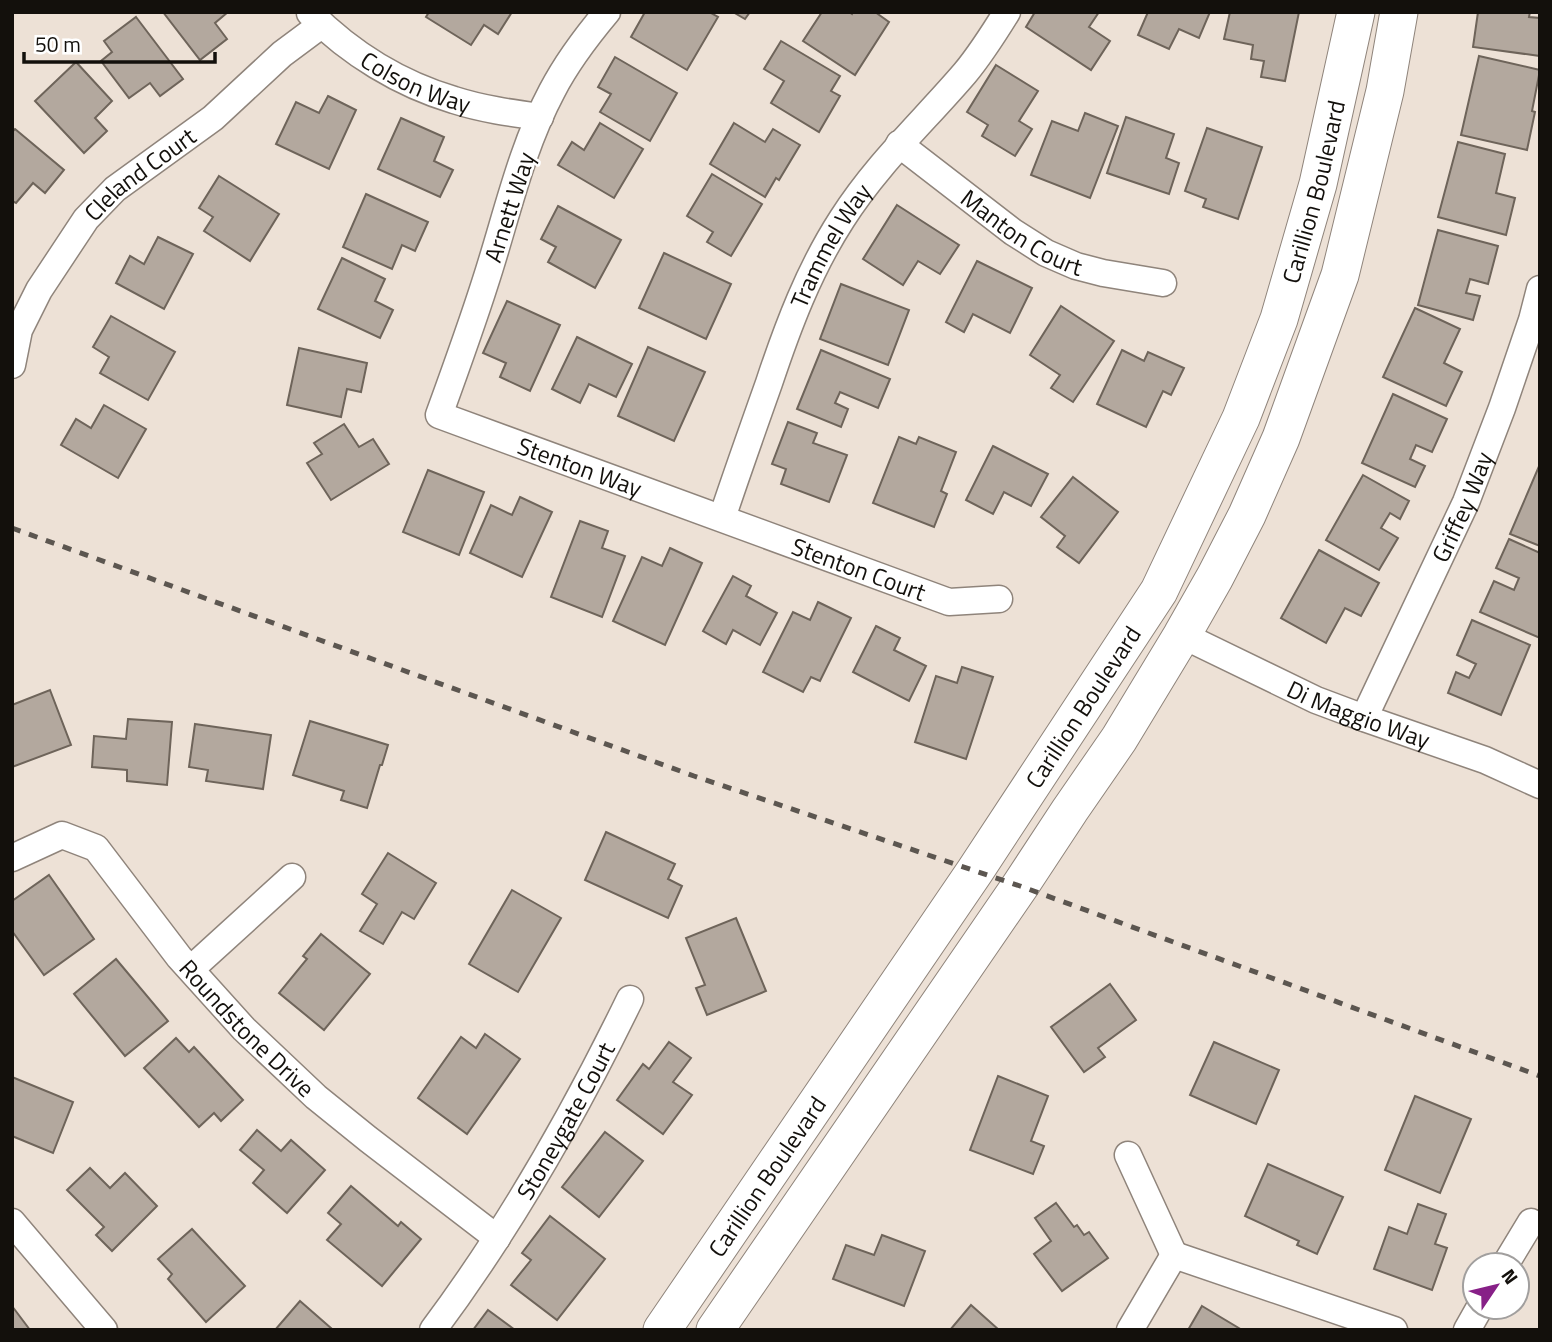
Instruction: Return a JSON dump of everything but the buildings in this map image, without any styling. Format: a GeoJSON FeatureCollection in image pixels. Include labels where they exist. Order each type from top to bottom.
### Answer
{"type":"FeatureCollection","features":[{"type":"Feature","properties":{"kind":"street","name":"Arnett Way"},"geometry":{"type":"LineString","coordinates":[[439,415],[485,284],[523,159],[540,117],[551,91],[578,48],[607,12]]}},
{"type":"Feature","properties":{"kind":"street","name":"Trammel Way"},"geometry":{"type":"LineString","coordinates":[[722,519],[785,337],[821,254],[864,187],[899,144],[967,71],[1007,12]]}},
{"type":"Feature","properties":{"kind":"street","name":"Carillion Boulevard"},"geometry":{"type":"LineString","coordinates":[[662,1330],[967,883],[1159,592],[1241,418],[1279,318],[1318,184],[1356,12]]}},
{"type":"Feature","properties":{"kind":"street","name":"Carillion Boulevard"},"geometry":{"type":"LineString","coordinates":[[715,1330],[1119,739],[1215,577],[1247,515],[1281,438],[1332,298],[1385,91],[1399,12]]}},
{"type":"Feature","properties":{"kind":"street","name":"Colson Way"},"geometry":{"type":"LineString","coordinates":[[315,18],[371,62],[425,90],[484,108],[540,117]]}},
{"type":"Feature","properties":{"kind":"street","name":"Cleland Court"},"geometry":{"type":"LineString","coordinates":[[12,365],[19,330],[29,310],[86,219],[115,189],[213,118],[282,54],[315,18]]}},
{"type":"Feature","properties":{"kind":"street","name":"Manton Court"},"geometry":{"type":"LineString","coordinates":[[899,144],[1013,232],[1046,253],[1076,266],[1103,273],[1163,283]]}},
{"type":"Feature","properties":{"kind":"street","name":"Griffey Way"},"geometry":{"type":"LineString","coordinates":[[1364,718],[1466,502],[1502,408],[1540,289]]}},
{"type":"Feature","properties":{"kind":"street","name":"Stenton Way"},"geometry":{"type":"LineString","coordinates":[[439,415],[722,519]]}},
{"type":"Feature","properties":{"kind":"street","name":"Stenton Court"},"geometry":{"type":"LineString","coordinates":[[722,519],[949,602],[999,599]]}},
{"type":"Feature","properties":{"kind":"street","name":"Di Maggio Way"},"geometry":{"type":"LineString","coordinates":[[1182,635],[1316,700],[1485,760],[1540,785]]}},
{"type":"Feature","properties":{"kind":"street","name":"Roundstone Drive"},"geometry":{"type":"LineString","coordinates":[[12,858],[62,835],[96,848],[179,957],[244,1029],[316,1097],[497,1238]]}},
{"type":"Feature","properties":{"kind":"street"},"geometry":{"type":"LineString","coordinates":[[191,969],[292,877]]}},
{"type":"Feature","properties":{"kind":"street","name":"Stoneygate Court"},"geometry":{"type":"LineString","coordinates":[[433,1330],[497,1238],[558,1137],[630,999]]}},
{"type":"Feature","properties":{"kind":"street"},"geometry":{"type":"LineString","coordinates":[[1128,1155],[1174,1255],[1394,1330]]}},
{"type":"Feature","properties":{"kind":"street"},"geometry":{"type":"LineString","coordinates":[[12,1222],[104,1330]]}},
{"type":"Feature","properties":{"kind":"street"},"geometry":{"type":"LineString","coordinates":[[1514,1251],[1531,1222]]}},
{"type":"Feature","properties":{"kind":"street"},"geometry":{"type":"LineString","coordinates":[[1130,1330],[1174,1255]]}},
{"type":"Feature","properties":{"kind":"railway"},"geometry":{"type":"LineString","coordinates":[[12,528],[694,776],[1020,886],[1540,1076]]}}]}
